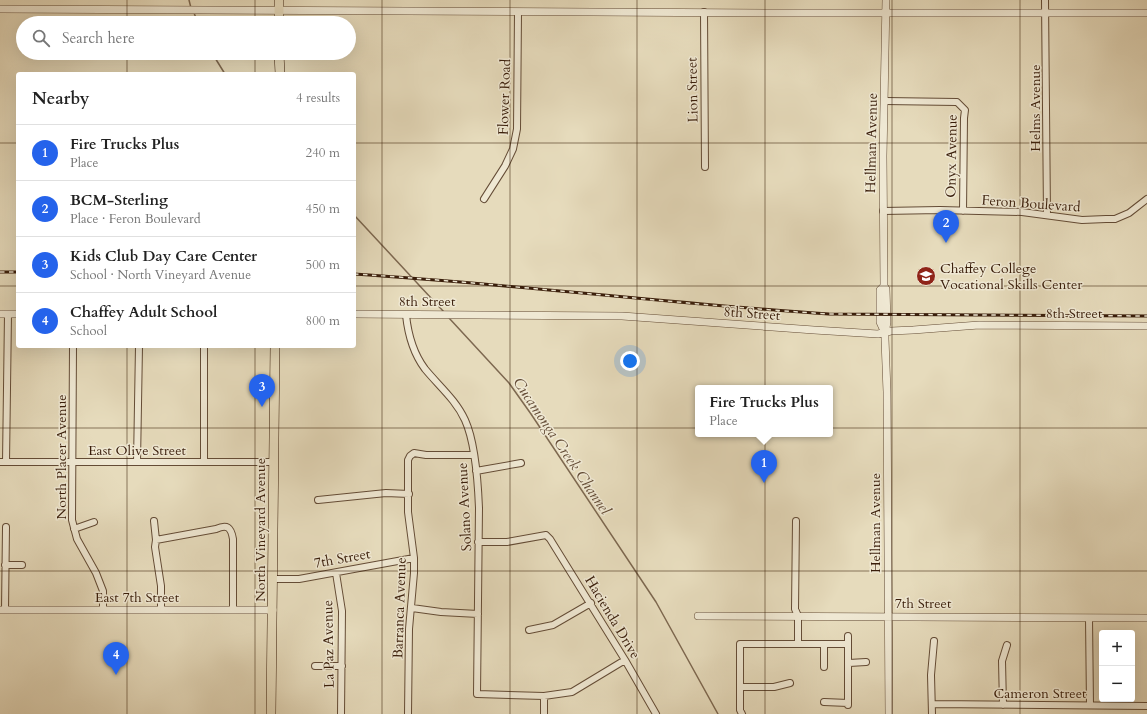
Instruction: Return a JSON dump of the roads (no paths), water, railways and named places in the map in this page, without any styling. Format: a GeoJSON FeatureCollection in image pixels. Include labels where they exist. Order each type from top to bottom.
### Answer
{"type":"FeatureCollection","features":[{"type":"Feature","properties":{"kind":"main road"},"geometry":{"type":"LineString","coordinates":[[279,0],[279,16]]}},
{"type":"Feature","properties":{"kind":"main road"},"geometry":{"type":"LineString","coordinates":[[279,60],[280,72]]}},
{"type":"Feature","properties":{"kind":"main road","name":"North Vineyard Avenue"},"geometry":{"type":"LineString","coordinates":[[271,714],[275,348]]}},
{"type":"Feature","properties":{"kind":"street","name":"Hellman Avenue"},"geometry":{"type":"LineString","coordinates":[[886,0],[883,211],[884,286],[880,290],[880,322],[885,332],[888,392],[889,714]]}},
{"type":"Feature","properties":{"kind":"street","name":"Helms Avenue"},"geometry":{"type":"LineString","coordinates":[[1045,0],[1047,58],[1047,215]]}},
{"type":"Feature","properties":{"kind":"street"},"geometry":{"type":"LineString","coordinates":[[0,9],[1147,13]]}},
{"type":"Feature","properties":{"kind":"street","name":"Flower Road"},"geometry":{"type":"LineString","coordinates":[[484,199],[505,166],[513,149],[517,129],[518,12]]}},
{"type":"Feature","properties":{"kind":"street","name":"Lion Street"},"geometry":{"type":"LineString","coordinates":[[704,12],[705,167]]}},
{"type":"Feature","properties":{"kind":"street","name":"Onyx Avenue"},"geometry":{"type":"LineString","coordinates":[[885,101],[957,102],[965,110],[963,211]]}},
{"type":"Feature","properties":{"kind":"street","name":"Feron Boulevard"},"geometry":{"type":"LineString","coordinates":[[883,211],[1022,212],[1082,220],[1116,218],[1129,214],[1147,199]]}},
{"type":"Feature","properties":{"kind":"street"},"geometry":{"type":"LineString","coordinates":[[3,462],[4,314],[16,314]]}},
{"type":"Feature","properties":{"kind":"street","name":"8th Street"},"geometry":{"type":"LineString","coordinates":[[356,314],[622,316],[878,334],[891,330],[914,330],[979,325],[1147,326]]}},
{"type":"Feature","properties":{"kind":"street","name":"Solano Avenue"},"geometry":{"type":"LineString","coordinates":[[406,315],[410,339],[418,357],[425,369],[453,401],[466,421],[474,455],[479,508],[477,694],[544,696]]}},
{"type":"Feature","properties":{"kind":"street","name":"North Placer Avenue"},"geometry":{"type":"LineString","coordinates":[[73,348],[72,520],[77,539],[96,573],[103,590],[103,610]]}},
{"type":"Feature","properties":{"kind":"street"},"geometry":{"type":"LineString","coordinates":[[137,462],[139,348]]}},
{"type":"Feature","properties":{"kind":"street"},"geometry":{"type":"LineString","coordinates":[[204,348],[204,462]]}},
{"type":"Feature","properties":{"kind":"street","name":"Barranca Avenue"},"geometry":{"type":"LineString","coordinates":[[408,714],[409,629],[412,608],[414,558],[408,512],[408,460],[414,453],[426,455],[474,455]]}},
{"type":"Feature","properties":{"kind":"street","name":"East Olive Street"},"geometry":{"type":"LineString","coordinates":[[3,462],[274,462]]}},
{"type":"Feature","properties":{"kind":"street"},"geometry":{"type":"LineString","coordinates":[[476,471],[521,464]]}},
{"type":"Feature","properties":{"kind":"street"},"geometry":{"type":"LineString","coordinates":[[318,500],[386,493],[409,494]]}},
{"type":"Feature","properties":{"kind":"street"},"geometry":{"type":"LineString","coordinates":[[796,521],[795,609],[798,616],[798,644]]}},
{"type":"Feature","properties":{"kind":"street"},"geometry":{"type":"LineString","coordinates":[[74,529],[94,522]]}},
{"type":"Feature","properties":{"kind":"street"},"geometry":{"type":"LineString","coordinates":[[154,522],[156,540],[155,548],[161,586],[161,610]]}},
{"type":"Feature","properties":{"kind":"street"},"geometry":{"type":"LineString","coordinates":[[156,540],[216,529],[222,526],[232,531],[234,610]]}},
{"type":"Feature","properties":{"kind":"street"},"geometry":{"type":"LineString","coordinates":[[3,610],[6,528]]}},
{"type":"Feature","properties":{"kind":"street","name":"Hacienda Drive"},"geometry":{"type":"LineString","coordinates":[[478,542],[507,542],[546,535],[550,538],[591,603],[656,714]]}},
{"type":"Feature","properties":{"kind":"street","name":"7th Street"},"geometry":{"type":"LineString","coordinates":[[273,579],[299,579],[414,558]]}},
{"type":"Feature","properties":{"kind":"street"},"geometry":{"type":"LineString","coordinates":[[5,565],[22,565]]}},
{"type":"Feature","properties":{"kind":"street","name":"La Paz Avenue"},"geometry":{"type":"LineString","coordinates":[[336,573],[342,611],[341,714]]}},
{"type":"Feature","properties":{"kind":"street"},"geometry":{"type":"LineString","coordinates":[[529,630],[553,625],[591,603]]}},
{"type":"Feature","properties":{"kind":"street"},"geometry":{"type":"LineString","coordinates":[[412,608],[441,612],[478,614]]}},
{"type":"Feature","properties":{"kind":"street","name":"East 7th Street"},"geometry":{"type":"LineString","coordinates":[[3,610],[273,610]]}},
{"type":"Feature","properties":{"kind":"street","name":"7th Street"},"geometry":{"type":"LineString","coordinates":[[698,616],[1147,618]]}},
{"type":"Feature","properties":{"kind":"street"},"geometry":{"type":"LineString","coordinates":[[1089,618],[1090,705]]}},
{"type":"Feature","properties":{"kind":"street"},"geometry":{"type":"LineString","coordinates":[[824,702],[848,704],[848,636]]}},
{"type":"Feature","properties":{"kind":"street"},"geometry":{"type":"LineString","coordinates":[[932,714],[931,675],[934,641]]}},
{"type":"Feature","properties":{"kind":"street"},"geometry":{"type":"LineString","coordinates":[[742,714],[740,710],[740,644],[848,644]]}},
{"type":"Feature","properties":{"kind":"street"},"geometry":{"type":"LineString","coordinates":[[824,644],[824,667]]}},
{"type":"Feature","properties":{"kind":"street"},"geometry":{"type":"LineString","coordinates":[[1003,705],[1002,661],[1008,645]]}},
{"type":"Feature","properties":{"kind":"street"},"geometry":{"type":"LineString","coordinates":[[544,714],[544,696],[572,692],[625,660]]}},
{"type":"Feature","properties":{"kind":"street"},"geometry":{"type":"LineString","coordinates":[[848,663],[866,662]]}},
{"type":"Feature","properties":{"kind":"street"},"geometry":{"type":"LineString","coordinates":[[316,666],[342,666]]}},
{"type":"Feature","properties":{"kind":"street"},"geometry":{"type":"LineString","coordinates":[[740,687],[774,687],[790,683]]}},
{"type":"Feature","properties":{"kind":"street","name":"Cameron Street"},"geometry":{"type":"LineString","coordinates":[[932,704],[1147,706]]}},
{"type":"Feature","properties":{"kind":"waterway","name":"Cucamonga Creek Channel"},"geometry":{"type":"LineString","coordinates":[[189,0],[191,8]]}},
{"type":"Feature","properties":{"kind":"waterway","name":"Cucamonga Creek Channel"},"geometry":{"type":"LineString","coordinates":[[216,60],[224,72]]}},
{"type":"Feature","properties":{"kind":"waterway","name":"Cucamonga Creek Channel"},"geometry":{"type":"LineString","coordinates":[[356,217],[444,312]]}},
{"type":"Feature","properties":{"kind":"waterway","name":"Cucamonga Creek Channel"},"geometry":{"type":"LineString","coordinates":[[449,318],[509,383],[531,414],[656,602],[718,714]]}},
{"type":"Feature","properties":{"kind":"railway"},"geometry":{"type":"LineString","coordinates":[[0,272],[16,272]]}},
{"type":"Feature","properties":{"kind":"railway"},"geometry":{"type":"LineString","coordinates":[[356,274],[829,314],[1147,316]]}},
{"type":"Feature","properties":{"kind":"place","name":"BCM-Sterling"},"geometry":{"type":"Point","coordinates":[946,243]}},
{"type":"Feature","properties":{"kind":"place","name":"Chaffey College Vocational Skills Center"},"geometry":{"type":"Point","coordinates":[926,276]}},
{"type":"Feature","properties":{"kind":"place","name":"Kids Club Day Care Center"},"geometry":{"type":"Point","coordinates":[262,407]}},
{"type":"Feature","properties":{"kind":"place","name":"Fire Trucks Plus"},"geometry":{"type":"Point","coordinates":[764,483]}},
{"type":"Feature","properties":{"kind":"place","name":"Chaffey Adult School"},"geometry":{"type":"Point","coordinates":[116,675]}}]}
